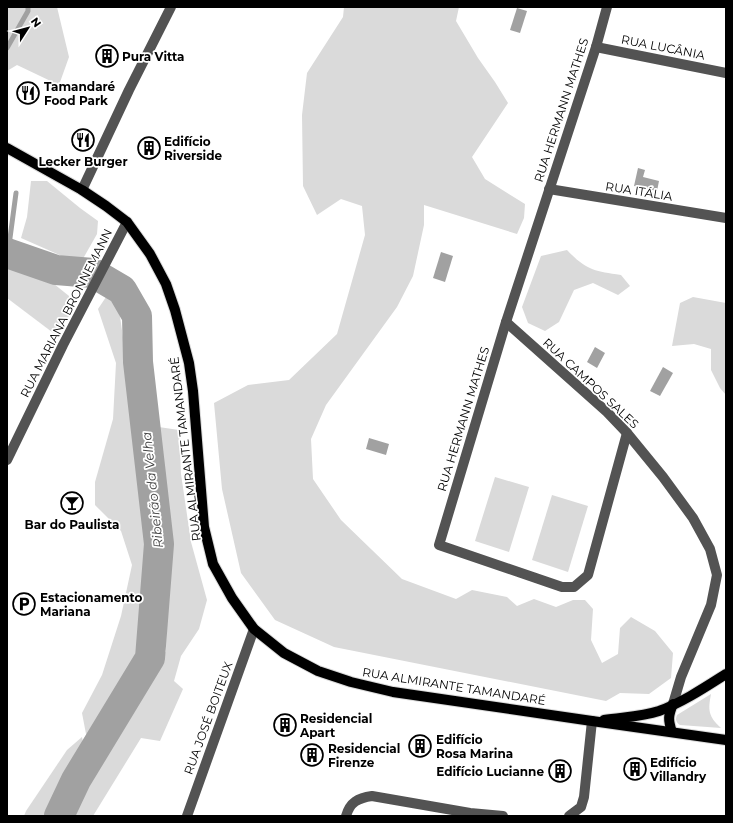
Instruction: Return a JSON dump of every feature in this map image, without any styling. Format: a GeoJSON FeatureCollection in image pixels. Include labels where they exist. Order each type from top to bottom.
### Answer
{"type":"FeatureCollection","features":[{"type":"Feature","properties":{"kind":"main road","name":"RUA ALMIRANTE TAMANDARÉ"},"geometry":{"type":"LineString","coordinates":[[7,148],[82,190],[127,222],[150,254],[166,284],[175,310],[189,362],[194,398],[204,527],[213,564],[232,598],[254,629],[284,653],[318,671],[351,682],[393,692],[726,740]]}},
{"type":"Feature","properties":{"kind":"main road","name":"RUA ALMIRANTE TAMANDARÉ"},"geometry":{"type":"LineString","coordinates":[[592,721],[640,715],[658,711],[694,694],[726,674]]}},
{"type":"Feature","properties":{"kind":"main road"},"geometry":{"type":"LineString","coordinates":[[672,732],[668,715],[673,704]]}},
{"type":"Feature","properties":{"kind":"street"},"geometry":{"type":"LineString","coordinates":[[82,190],[129,90],[171,7]]}},
{"type":"Feature","properties":{"kind":"street","name":"RUA HERMANN MATHES"},"geometry":{"type":"LineString","coordinates":[[607,7],[596,47],[506,322],[438,545],[562,587],[574,587],[588,575],[627,433]]}},
{"type":"Feature","properties":{"kind":"street","name":"RUA LUCÂNIA"},"geometry":{"type":"LineString","coordinates":[[596,47],[726,72]]}},
{"type":"Feature","properties":{"kind":"street","name":"RUA ITÁLIA"},"geometry":{"type":"LineString","coordinates":[[549,189],[726,218]]}},
{"type":"Feature","properties":{"kind":"street","name":"RUA MARIANA BRONNEMANN"},"geometry":{"type":"LineString","coordinates":[[7,460],[63,345],[127,222]]}},
{"type":"Feature","properties":{"kind":"street","name":"RUA CAMPOS SALES"},"geometry":{"type":"LineString","coordinates":[[506,322],[608,412],[627,433],[663,477],[693,518],[710,549],[716,575],[711,605],[681,677],[673,704]]}},
{"type":"Feature","properties":{"kind":"street","name":"RUA JOSÉ BOITEUX"},"geometry":{"type":"LineString","coordinates":[[187,816],[254,629]]}},
{"type":"Feature","properties":{"kind":"street"},"geometry":{"type":"LineString","coordinates":[[569,816],[581,808],[584,797],[592,721]]}},
{"type":"Feature","properties":{"kind":"street"},"geometry":{"type":"LineString","coordinates":[[346,816],[354,801],[362,797],[372,796],[470,813],[503,816]]}},
{"type":"Feature","properties":{"kind":"shaded area"},"geometry":{"type":"Polygon","coordinates":[[[7,7],[57,7],[69,57],[59,85],[17,65],[7,71],[7,7]]]}},
{"type":"Feature","properties":{"kind":"shaded area"},"geometry":{"type":"Polygon","coordinates":[[[344,7],[459,7],[456,21],[478,58],[508,103],[472,157],[485,179],[525,204],[524,218],[517,234],[424,205],[424,225],[413,276],[397,307],[326,405],[311,439],[313,479],[341,520],[402,579],[456,599],[472,590],[507,597],[517,606],[534,599],[556,607],[573,600],[585,600],[593,609],[591,640],[602,663],[618,654],[620,628],[631,617],[655,631],[673,653],[671,678],[649,694],[620,693],[606,701],[334,647],[275,620],[241,573],[222,489],[214,403],[248,385],[289,380],[337,334],[365,235],[362,206],[341,199],[317,215],[303,186],[302,115],[307,73],[343,17],[344,7]]]}},
{"type":"Feature","properties":{"kind":"shaded area"},"geometry":{"type":"Polygon","coordinates":[[[517,8],[527,11],[520,33],[510,30],[517,8]]]}},
{"type":"Feature","properties":{"kind":"shaded area"},"geometry":{"type":"Polygon","coordinates":[[[638,168],[645,170],[643,177],[659,181],[657,191],[634,186],[638,168]]]}},
{"type":"Feature","properties":{"kind":"shaded area"},"geometry":{"type":"Polygon","coordinates":[[[31,181],[47,181],[98,221],[97,234],[80,264],[21,238],[27,217],[31,181]]]}},
{"type":"Feature","properties":{"kind":"shaded area"},"geometry":{"type":"Polygon","coordinates":[[[567,250],[585,266],[597,271],[621,275],[630,286],[618,295],[593,283],[574,290],[559,322],[545,331],[528,323],[522,307],[541,256],[567,250]]]}},
{"type":"Feature","properties":{"kind":"shaded area"},"geometry":{"type":"Polygon","coordinates":[[[441,252],[453,256],[445,282],[433,278],[441,252]]]}},
{"type":"Feature","properties":{"kind":"shaded area"},"geometry":{"type":"Polygon","coordinates":[[[7,260],[49,280],[69,296],[69,316],[56,335],[7,298],[7,260]]]}},
{"type":"Feature","properties":{"kind":"shaded area"},"geometry":{"type":"Polygon","coordinates":[[[108,294],[118,302],[132,402],[144,527],[144,580],[137,655],[93,732],[86,734],[82,713],[102,675],[121,616],[132,565],[121,531],[95,505],[95,482],[113,419],[116,363],[98,309],[108,294]]]}},
{"type":"Feature","properties":{"kind":"shaded area"},"geometry":{"type":"Polygon","coordinates":[[[693,297],[726,303],[726,395],[720,388],[711,370],[711,349],[694,344],[672,346],[680,303],[693,297]]]}},
{"type":"Feature","properties":{"kind":"shaded area"},"geometry":{"type":"Polygon","coordinates":[[[595,347],[605,353],[597,368],[587,362],[595,347]]]}},
{"type":"Feature","properties":{"kind":"shaded area"},"geometry":{"type":"Polygon","coordinates":[[[663,367],[673,373],[660,396],[650,391],[663,367]]]}},
{"type":"Feature","properties":{"kind":"shaded area"},"geometry":{"type":"Polygon","coordinates":[[[152,426],[179,430],[181,474],[191,542],[207,600],[199,629],[181,656],[174,681],[183,689],[160,741],[141,738],[93,816],[69,816],[87,779],[149,681],[166,651],[166,489],[157,474],[152,426]]]}},
{"type":"Feature","properties":{"kind":"shaded area"},"geometry":{"type":"Polygon","coordinates":[[[369,438],[389,444],[386,455],[366,449],[369,438]]]}},
{"type":"Feature","properties":{"kind":"shaded area"},"geometry":{"type":"Polygon","coordinates":[[[495,477],[529,487],[509,552],[475,541],[495,477]]]}},
{"type":"Feature","properties":{"kind":"shaded area"},"geometry":{"type":"Polygon","coordinates":[[[552,495],[588,506],[568,572],[532,560],[552,495]]]}},
{"type":"Feature","properties":{"kind":"shaded area"},"geometry":{"type":"Polygon","coordinates":[[[711,694],[709,709],[711,716],[721,728],[680,725],[678,723],[676,720],[677,715],[711,694]]]}},
{"type":"Feature","properties":{"kind":"shaded area"},"geometry":{"type":"Polygon","coordinates":[[[82,737],[84,747],[73,772],[48,816],[24,816],[67,750],[82,737]]]}},
{"type":"Feature","properties":{"kind":"waterway"},"geometry":{"type":"LineString","coordinates":[[7,48],[28,11],[28,7]]}},
{"type":"Feature","properties":{"kind":"waterway"},"geometry":{"type":"LineString","coordinates":[[8,253],[16,193]]}},
{"type":"Feature","properties":{"kind":"waterway","name":"Ribeirão da Velha"},"geometry":{"type":"LineString","coordinates":[[7,253],[56,270],[93,273],[122,290],[137,316],[138,362],[159,544],[150,658],[76,780],[59,816]]}},
{"type":"Feature","properties":{"kind":"place","name":"Pura Vitta"},"geometry":{"type":"Point","coordinates":[107,56]}},
{"type":"Feature","properties":{"kind":"place","name":"Tamandaré Food Park"},"geometry":{"type":"Point","coordinates":[28,93]}},
{"type":"Feature","properties":{"kind":"place","name":"Lecker Burger"},"geometry":{"type":"Point","coordinates":[83,140]}},
{"type":"Feature","properties":{"kind":"place","name":"Edifício Riverside"},"geometry":{"type":"Point","coordinates":[149,148]}},
{"type":"Feature","properties":{"kind":"place","name":"Bar do Paulista"},"geometry":{"type":"Point","coordinates":[72,503]}},
{"type":"Feature","properties":{"kind":"place","name":"Estacionamento Mariana"},"geometry":{"type":"Point","coordinates":[24,604]}},
{"type":"Feature","properties":{"kind":"place","name":"Residencial Apart"},"geometry":{"type":"Point","coordinates":[285,725]}},
{"type":"Feature","properties":{"kind":"place","name":"Edifício Rosa Marina"},"geometry":{"type":"Point","coordinates":[420,746]}},
{"type":"Feature","properties":{"kind":"place","name":"Residencial Firenze"},"geometry":{"type":"Point","coordinates":[312,755]}},
{"type":"Feature","properties":{"kind":"place","name":"Edifício Villandry"},"geometry":{"type":"Point","coordinates":[635,769]}},
{"type":"Feature","properties":{"kind":"place","name":"Edifício Lucianne"},"geometry":{"type":"Point","coordinates":[560,771]}}]}
